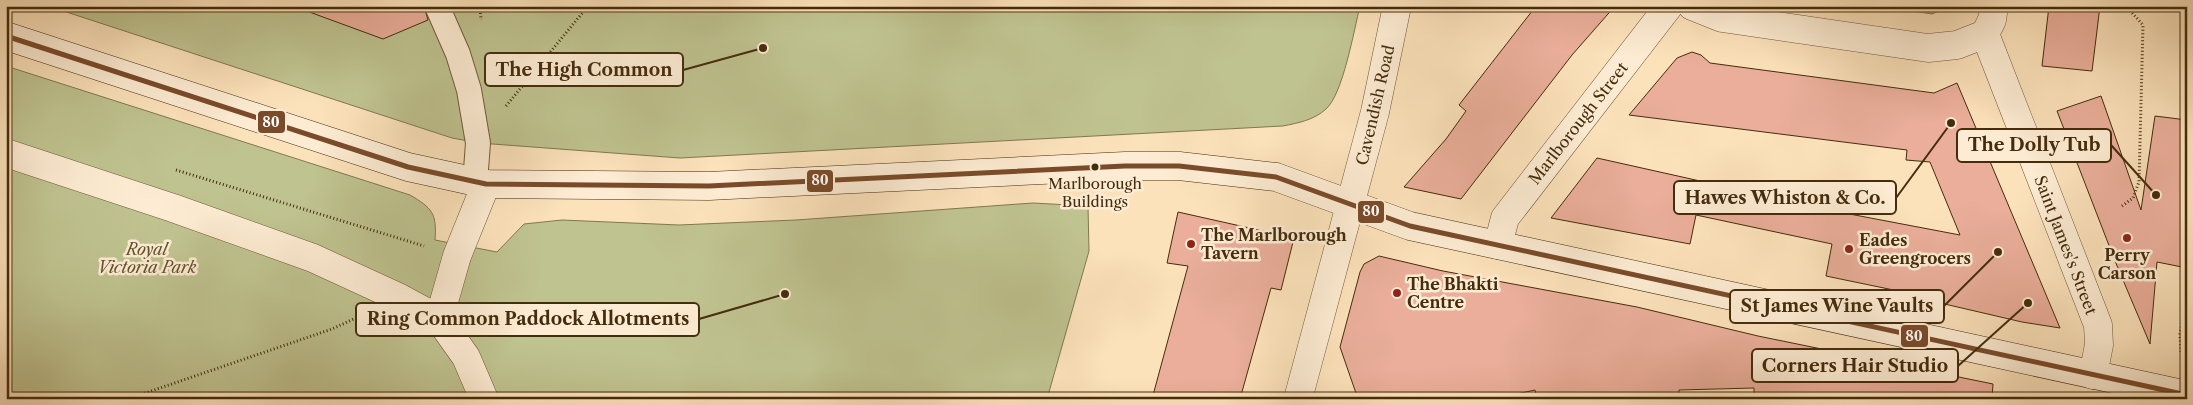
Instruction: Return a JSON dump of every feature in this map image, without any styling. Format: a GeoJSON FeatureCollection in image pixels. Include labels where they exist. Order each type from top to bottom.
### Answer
{"type":"FeatureCollection","features":[{"type":"Feature","properties":{"kind":"street","name":"Cavendish Road"},"geometry":{"type":"LineString","coordinates":[[1350,204],[1375,112],[1397,6]]}},
{"type":"Feature","properties":{"kind":"street","name":"Marlborough Street"},"geometry":{"type":"LineString","coordinates":[[1498,245],[1505,218],[1669,6]]}},
{"type":"Feature","properties":{"kind":"street"},"geometry":{"type":"LineString","coordinates":[[1692,6],[1722,18],[1928,48],[1958,44],[1985,34],[1992,20],[1994,6]]}},
{"type":"Feature","properties":{"kind":"street","name":"Saint James's Street"},"geometry":{"type":"LineString","coordinates":[[1985,34],[2098,325],[2099,345],[2093,375]]}},
{"type":"Feature","properties":{"kind":"street"},"geometry":{"type":"LineString","coordinates":[[6,36],[408,167],[481,183],[709,186],[1125,166],[1179,166],[1276,177],[1410,226],[2187,396]]}},
{"type":"Feature","properties":{"kind":"street"},"geometry":{"type":"LineString","coordinates":[[6,153],[173,208],[313,258],[400,298],[439,319],[466,357],[484,399]]}},
{"type":"Feature","properties":{"kind":"street"},"geometry":{"type":"LineString","coordinates":[[439,319],[481,183]]}},
{"type":"Feature","properties":{"kind":"street"},"geometry":{"type":"LineString","coordinates":[[1298,399],[1350,204]]}},
{"type":"Feature","properties":{"kind":"lane"},"geometry":{"type":"LineString","coordinates":[[436,6],[458,54],[469,90],[478,143],[481,183]]}},
{"type":"Feature","properties":{"kind":"path"},"geometry":{"type":"LineString","coordinates":[[500,112],[588,6]]}},
{"type":"Feature","properties":{"kind":"path"},"geometry":{"type":"LineString","coordinates":[[2122,206],[2133,198],[2139,182],[2141,155],[2143,25],[2126,6]]}},
{"type":"Feature","properties":{"kind":"path"},"geometry":{"type":"LineString","coordinates":[[175,170],[457,256]]}},
{"type":"Feature","properties":{"kind":"path"},"geometry":{"type":"LineString","coordinates":[[2181,352],[2180,334],[2187,296]]}},
{"type":"Feature","properties":{"kind":"path"},"geometry":{"type":"LineString","coordinates":[[128,399],[332,328],[400,298]]}},
{"type":"Feature","properties":{"kind":"green space"},"geometry":{"type":"Polygon","coordinates":[[[48,6],[1360,6],[1343,76],[1332,101],[1326,109],[1316,116],[1294,124],[680,158],[479,143],[452,138],[48,6]]]}},
{"type":"Feature","properties":{"kind":"green space"},"geometry":{"type":"Polygon","coordinates":[[[1880,6],[1951,6],[1932,14],[1880,6]]]}},
{"type":"Feature","properties":{"kind":"green space","name":"Royal Victoria Park"},"geometry":{"type":"Polygon","coordinates":[[[6,66],[410,195],[432,212],[435,223],[435,240],[497,252],[524,224],[562,220],[679,225],[796,220],[1033,203],[1088,206],[1089,251],[1047,399],[6,399],[6,66]]]}},
{"type":"Feature","properties":{"kind":"building"},"geometry":{"type":"Polygon","coordinates":[[[304,6],[424,6],[428,20],[383,39],[304,10],[304,6]]]}},
{"type":"Feature","properties":{"kind":"building"},"geometry":{"type":"Polygon","coordinates":[[[1536,6],[1615,6],[1572,55],[1461,199],[1404,187],[1446,139],[1466,111],[1459,105],[1536,6]]]}},
{"type":"Feature","properties":{"kind":"building"},"geometry":{"type":"Polygon","coordinates":[[[2049,6],[2100,6],[2092,71],[2042,66],[2049,6]]]}},
{"type":"Feature","properties":{"kind":"building"},"geometry":{"type":"Polygon","coordinates":[[[1692,52],[1701,55],[1710,63],[1934,93],[1957,83],[2060,328],[2022,322],[1936,302],[1937,299],[1826,276],[1832,244],[1696,215],[1690,244],[1551,218],[1597,158],[1839,212],[1960,235],[1930,162],[1906,160],[1907,150],[1629,115],[1677,58],[1692,52]]]}},
{"type":"Feature","properties":{"kind":"building"},"geometry":{"type":"Polygon","coordinates":[[[2101,96],[2141,210],[2155,116],[2187,120],[2187,268],[2157,262],[2150,344],[2115,261],[2057,111],[2101,96]]]}},
{"type":"Feature","properties":{"kind":"building"},"geometry":{"type":"Polygon","coordinates":[[[1178,212],[1294,238],[1281,290],[1271,288],[1240,399],[1152,399],[1188,266],[1167,263],[1178,212]]]}},
{"type":"Feature","properties":{"kind":"building"},"geometry":{"type":"Polygon","coordinates":[[[1379,256],[1443,271],[1637,307],[1758,336],[1993,384],[1992,399],[1754,399],[1754,388],[1679,390],[1679,399],[1609,399],[1609,394],[1568,399],[1537,399],[1535,390],[1494,399],[1358,399],[1340,347],[1360,272],[1364,264],[1379,256]]]}},
{"type":"Feature","properties":{"kind":"transit line","name":"80"},"geometry":{"type":"LineString","coordinates":[[6,36],[408,167],[486,184],[709,186],[1125,166],[1179,166],[1276,177],[1410,226],[2187,395]]}},
{"type":"Feature","properties":{"kind":"place","name":"The High Common"},"geometry":{"type":"Point","coordinates":[763,48]}},
{"type":"Feature","properties":{"kind":"place","name":"Hawes Whiston & Co."},"geometry":{"type":"Point","coordinates":[1951,123]}},
{"type":"Feature","properties":{"kind":"place","name":"Marlborough Buildings"},"geometry":{"type":"Point","coordinates":[1095,167]}},
{"type":"Feature","properties":{"kind":"place","name":"The Dolly Tub"},"geometry":{"type":"Point","coordinates":[2156,195]}},
{"type":"Feature","properties":{"kind":"place","name":"Perry Carson"},"geometry":{"type":"Point","coordinates":[2127,238]}},
{"type":"Feature","properties":{"kind":"place","name":"The Marlborough Tavern"},"geometry":{"type":"Point","coordinates":[1191,244]}},
{"type":"Feature","properties":{"kind":"place","name":"Eades Greengrocers"},"geometry":{"type":"Point","coordinates":[1849,249]}},
{"type":"Feature","properties":{"kind":"place","name":"St James Wine Vaults"},"geometry":{"type":"Point","coordinates":[1998,252]}},
{"type":"Feature","properties":{"kind":"place","name":"The Bhakti Centre"},"geometry":{"type":"Point","coordinates":[1397,293]}},
{"type":"Feature","properties":{"kind":"place","name":"Ring Common Paddock Allotments"},"geometry":{"type":"Point","coordinates":[785,294]}},
{"type":"Feature","properties":{"kind":"place","name":"Corners Hair Studio"},"geometry":{"type":"Point","coordinates":[2028,303]}}]}
